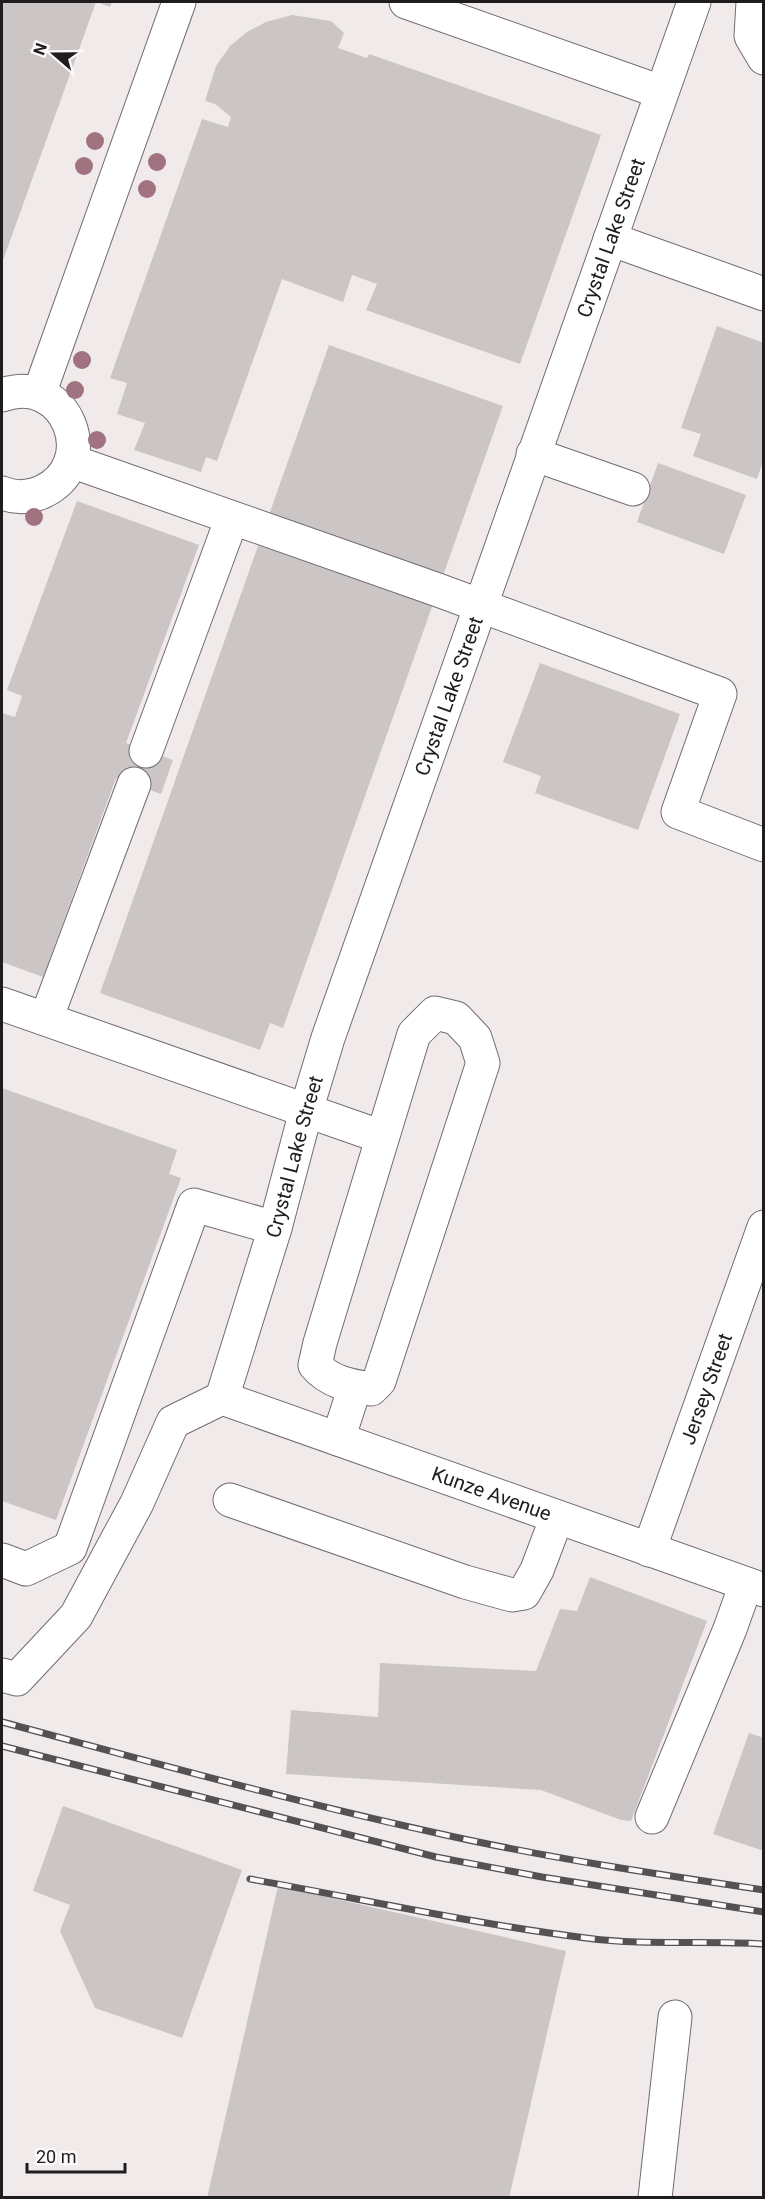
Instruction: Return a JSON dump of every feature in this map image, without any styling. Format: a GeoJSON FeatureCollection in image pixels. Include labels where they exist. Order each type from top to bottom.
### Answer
{"type":"FeatureCollection","features":[{"type":"Feature","properties":{"kind":"street"},"geometry":{"type":"LineString","coordinates":[[39,394],[179,2]]}},
{"type":"Feature","properties":{"kind":"street"},"geometry":{"type":"LineString","coordinates":[[406,2],[454,10],[662,92]]}},
{"type":"Feature","properties":{"kind":"street","name":"Crystal Lake Street"},"geometry":{"type":"LineString","coordinates":[[222,1398],[275,1228],[328,1038],[694,2]]}},
{"type":"Feature","properties":{"kind":"street"},"geometry":{"type":"LineString","coordinates":[[753,2],[751,36],[764,58]]}},
{"type":"Feature","properties":{"kind":"street"},"geometry":{"type":"LineString","coordinates":[[610,239],[764,294]]}},
{"type":"Feature","properties":{"kind":"street"},"geometry":{"type":"LineString","coordinates":[[2,395],[18,391],[39,394],[56,405],[69,421],[73,441],[71,461],[60,479],[44,491],[24,496],[2,496]]}},
{"type":"Feature","properties":{"kind":"street"},"geometry":{"type":"LineString","coordinates":[[533,454],[633,489]]}},
{"type":"Feature","properties":{"kind":"street"},"geometry":{"type":"LineString","coordinates":[[71,461],[720,694],[678,812],[764,845]]}},
{"type":"Feature","properties":{"kind":"street"},"geometry":{"type":"LineString","coordinates":[[146,751],[232,518]]}},
{"type":"Feature","properties":{"kind":"street"},"geometry":{"type":"LineString","coordinates":[[46,1019],[134,784]]}},
{"type":"Feature","properties":{"kind":"street"},"geometry":{"type":"LineString","coordinates":[[2,1004],[382,1137]]}},
{"type":"Feature","properties":{"kind":"street"},"geometry":{"type":"LineString","coordinates":[[435,1013],[456,1018],[475,1038],[483,1063],[379,1381],[371,1389],[355,1386],[324,1376],[315,1365],[320,1343],[414,1034],[435,1013]]}},
{"type":"Feature","properties":{"kind":"street"},"geometry":{"type":"LineString","coordinates":[[2,1560],[26,1569],[70,1548],[194,1205],[275,1228]]}},
{"type":"Feature","properties":{"kind":"street","name":"Jersey Street"},"geometry":{"type":"LineString","coordinates":[[649,1550],[764,1227]]}},
{"type":"Feature","properties":{"kind":"street"},"geometry":{"type":"LineString","coordinates":[[338,1439],[355,1386]]}},
{"type":"Feature","properties":{"kind":"street"},"geometry":{"type":"LineString","coordinates":[[9,1677],[76,1616],[137,1503],[173,1422],[222,1398]]}},
{"type":"Feature","properties":{"kind":"street","name":"Kunze Avenue"},"geometry":{"type":"LineString","coordinates":[[222,1398],[755,1587]]}},
{"type":"Feature","properties":{"kind":"street"},"geometry":{"type":"LineString","coordinates":[[230,1500],[465,1582],[512,1595],[524,1593],[537,1570],[557,1517]]}},
{"type":"Feature","properties":{"kind":"street"},"geometry":{"type":"LineString","coordinates":[[652,1816],[730,1629],[755,1587]]}},
{"type":"Feature","properties":{"kind":"street"},"geometry":{"type":"LineString","coordinates":[[656,2198],[675,2017]]}},
{"type":"Feature","properties":{"kind":"building"},"geometry":{"type":"Polygon","coordinates":[[[2,2],[96,2],[2,263],[2,2]]]}},
{"type":"Feature","properties":{"kind":"building"},"geometry":{"type":"Polygon","coordinates":[[[96,2],[112,2],[110,7],[96,2]]]}},
{"type":"Feature","properties":{"kind":"building"},"geometry":{"type":"Polygon","coordinates":[[[292,15],[331,21],[344,33],[338,48],[367,58],[369,54],[601,135],[520,364],[366,310],[377,284],[352,275],[343,302],[282,279],[217,461],[206,457],[201,472],[134,450],[145,423],[117,414],[127,383],[110,378],[202,119],[228,127],[231,117],[215,104],[205,101],[216,66],[230,46],[247,32],[266,22],[292,15]]]}},
{"type":"Feature","properties":{"kind":"building"},"geometry":{"type":"Polygon","coordinates":[[[717,326],[764,343],[764,458],[757,479],[693,456],[701,434],[681,428],[717,326]]]}},
{"type":"Feature","properties":{"kind":"building"},"geometry":{"type":"Polygon","coordinates":[[[329,345],[503,406],[283,1028],[270,1023],[260,1050],[100,993],[329,345]]]}},
{"type":"Feature","properties":{"kind":"building"},"geometry":{"type":"Polygon","coordinates":[[[658,463],[746,495],[724,554],[637,522],[658,463]]]}},
{"type":"Feature","properties":{"kind":"building"},"geometry":{"type":"Polygon","coordinates":[[[77,501],[199,545],[126,743],[173,760],[161,794],[116,778],[43,977],[2,962],[2,713],[15,717],[22,696],[7,690],[77,501]]]}},
{"type":"Feature","properties":{"kind":"building"},"geometry":{"type":"Polygon","coordinates":[[[540,663],[680,714],[638,830],[535,793],[541,776],[503,762],[540,663]]]}},
{"type":"Feature","properties":{"kind":"building"},"geometry":{"type":"Polygon","coordinates":[[[2,1088],[177,1150],[169,1174],[181,1178],[56,1520],[2,1501],[2,1088]]]}},
{"type":"Feature","properties":{"kind":"building"},"geometry":{"type":"Polygon","coordinates":[[[590,1577],[707,1621],[631,1821],[621,1820],[541,1790],[286,1774],[291,1710],[378,1717],[380,1663],[536,1671],[560,1609],[577,1611],[590,1577]]]}},
{"type":"Feature","properties":{"kind":"building"},"geometry":{"type":"Polygon","coordinates":[[[749,1733],[764,1738],[764,1851],[713,1834],[749,1733]]]}},
{"type":"Feature","properties":{"kind":"building"},"geometry":{"type":"Polygon","coordinates":[[[63,1806],[242,1870],[182,2038],[95,2008],[60,1931],[70,1905],[33,1891],[63,1806]]]}},
{"type":"Feature","properties":{"kind":"building"},"geometry":{"type":"Polygon","coordinates":[[[278,1886],[566,1951],[509,2198],[207,2198],[278,1886]]]}},
{"type":"Feature","properties":{"kind":"railway"},"geometry":{"type":"LineString","coordinates":[[2,1722],[276,1795],[481,1843],[643,1872],[764,1890]]}},
{"type":"Feature","properties":{"kind":"railway"},"geometry":{"type":"LineString","coordinates":[[2,1746],[436,1857],[542,1877],[764,1912]]}},
{"type":"Feature","properties":{"kind":"railway"},"geometry":{"type":"LineString","coordinates":[[250,1879],[460,1918],[586,1938],[630,1942],[764,1944]]}}]}
